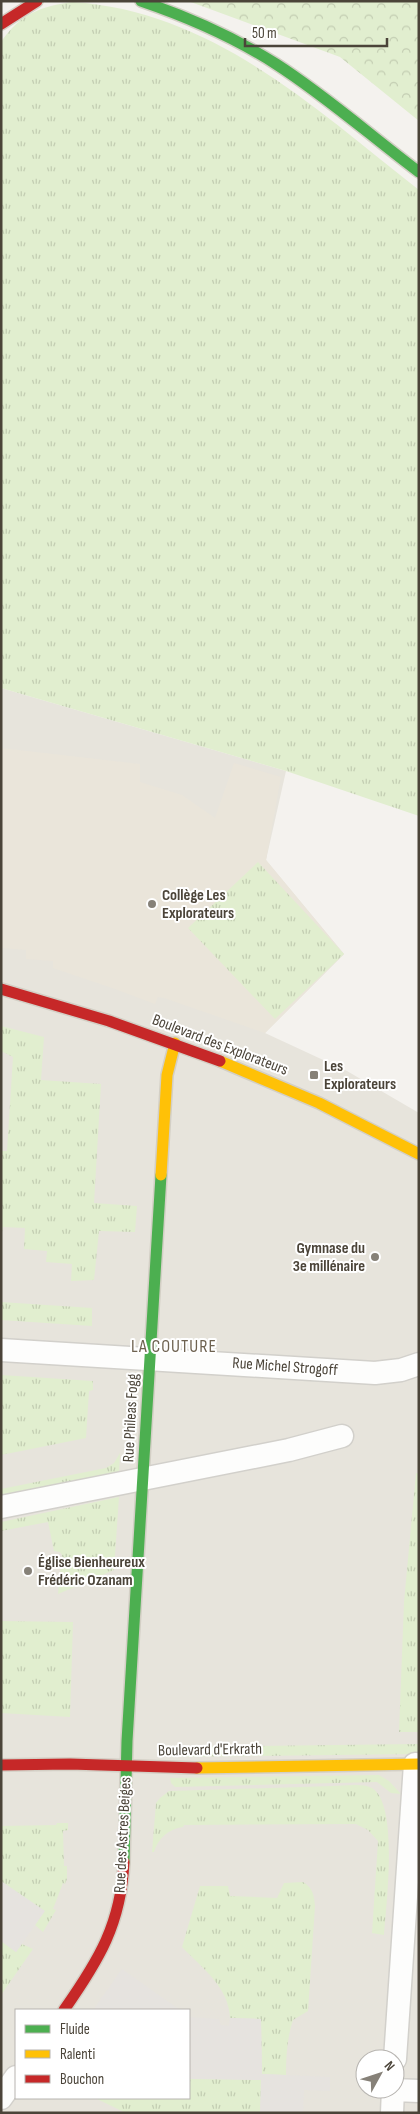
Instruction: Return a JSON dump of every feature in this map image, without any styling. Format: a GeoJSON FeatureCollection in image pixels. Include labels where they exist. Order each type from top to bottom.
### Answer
{"type":"FeatureCollection","features":[{"type":"Feature","properties":{"kind":"street"},"geometry":{"type":"LineString","coordinates":[[1,24],[36,1]]}},
{"type":"Feature","properties":{"kind":"street"},"geometry":{"type":"LineString","coordinates":[[141,1],[202,24],[276,64],[313,90],[419,172]]}},
{"type":"Feature","properties":{"kind":"street","name":"Boulevard des Explorateurs"},"geometry":{"type":"LineString","coordinates":[[1,989],[71,1008],[175,1043],[291,1091],[419,1154]]}},
{"type":"Feature","properties":{"kind":"street","name":"Rue Phileas Fogg"},"geometry":{"type":"LineString","coordinates":[[125,1766],[167,1074],[175,1043]]}},
{"type":"Feature","properties":{"kind":"street","name":"Rue Michel Strogoff"},"geometry":{"type":"LineString","coordinates":[[1,1350],[387,1373],[419,1364]]}},
{"type":"Feature","properties":{"kind":"street"},"geometry":{"type":"LineString","coordinates":[[1,1508],[289,1450],[342,1436]]}},
{"type":"Feature","properties":{"kind":"street","name":"Boulevard d'Erkrath"},"geometry":{"type":"LineString","coordinates":[[1,1765],[70,1764],[173,1768],[417,1764]]}},
{"type":"Feature","properties":{"kind":"street"},"geometry":{"type":"LineString","coordinates":[[396,2049],[417,1764]]}},
{"type":"Feature","properties":{"kind":"street","name":"Rue des Astres Beiges"},"geometry":{"type":"LineString","coordinates":[[65,2009],[101,1955],[117,1912],[122,1885],[126,1815],[125,1766]]}},
{"type":"Feature","properties":{"kind":"street"},"geometry":{"type":"LineString","coordinates":[[1,2098],[15,2078]]}},
{"type":"Feature","properties":{"kind":"street"},"geometry":{"type":"LineString","coordinates":[[405,2090],[419,2091]]}},
{"type":"Feature","properties":{"kind":"street"},"geometry":{"type":"LineString","coordinates":[[392,2113],[393,2099]]}},
{"type":"Feature","properties":{"kind":"shaded area"},"geometry":{"type":"Polygon","coordinates":[[[1,688],[286,771],[266,860],[344,954],[265,1033],[347,1071],[419,1113],[419,2113],[1,2113],[1,688]]]}},
{"type":"Feature","properties":{"kind":"shaded area","name":"Collège Les Explorateurs"},"geometry":{"type":"Polygon","coordinates":[[[1,748],[140,764],[140,782],[182,795],[215,818],[234,763],[281,777],[266,860],[344,954],[265,1033],[164,998],[158,997],[155,1004],[53,968],[53,961],[26,959],[26,950],[1,948],[1,748]]]}},
{"type":"Feature","properties":{"kind":"shaded area"},"geometry":{"type":"Polygon","coordinates":[[[1,1881],[45,1911],[16,1952],[1,1941],[1,1881]]]}},
{"type":"Feature","properties":{"kind":"shaded area"},"geometry":{"type":"Polygon","coordinates":[[[122,1969],[179,2009],[94,2009],[122,1969]]]}},
{"type":"Feature","properties":{"kind":"shaded area"},"geometry":{"type":"Polygon","coordinates":[[[190,2017],[219,2019],[221,2025],[229,2026],[230,2018],[261,2019],[262,2074],[330,2077],[330,2091],[304,2090],[303,2113],[260,2113],[261,2080],[190,2079],[190,2017]]]}},
{"type":"Feature","properties":{"kind":"green space"},"geometry":{"type":"Polygon","coordinates":[[[188,1],[419,1],[419,121],[340,57],[188,1]]]}},
{"type":"Feature","properties":{"kind":"green space"},"geometry":{"type":"Polygon","coordinates":[[[73,2],[124,9],[171,24],[216,44],[259,69],[300,97],[341,127],[419,190],[419,816],[286,771],[1,688],[1,42],[16,24],[32,13],[51,6],[73,2]]]}},
{"type":"Feature","properties":{"kind":"green space"},"geometry":{"type":"Polygon","coordinates":[[[258,862],[344,954],[275,1019],[188,928],[258,862]]]}},
{"type":"Feature","properties":{"kind":"green space"},"geometry":{"type":"Polygon","coordinates":[[[1,1026],[44,1037],[41,1080],[101,1084],[94,1203],[137,1206],[135,1232],[99,1231],[94,1280],[71,1281],[72,1264],[46,1262],[47,1251],[24,1249],[25,1228],[3,1227],[1,1237],[1,1151],[7,1151],[13,1057],[1,1051],[1,1026]]]}},
{"type":"Feature","properties":{"kind":"green space"},"geometry":{"type":"Polygon","coordinates":[[[1,1302],[92,1308],[92,1326],[1,1320],[1,1302]]]}},
{"type":"Feature","properties":{"kind":"green space"},"geometry":{"type":"Polygon","coordinates":[[[1,1375],[93,1381],[93,1390],[89,1391],[86,1438],[1,1455],[1,1375]]]}},
{"type":"Feature","properties":{"kind":"green space"},"geometry":{"type":"Polygon","coordinates":[[[120,1453],[119,1473],[1,1498],[1,1489],[106,1468],[114,1463],[120,1453]]]}},
{"type":"Feature","properties":{"kind":"green space"},"geometry":{"type":"Polygon","coordinates":[[[416,1473],[419,1474],[419,1732],[399,1732],[404,1602],[416,1473]]]}},
{"type":"Feature","properties":{"kind":"green space"},"geometry":{"type":"Polygon","coordinates":[[[119,1497],[114,1570],[58,1594],[62,1555],[60,1552],[54,1551],[48,1522],[1,1531],[1,1522],[119,1497]]]}},
{"type":"Feature","properties":{"kind":"green space"},"geometry":{"type":"Polygon","coordinates":[[[1,1621],[73,1622],[70,1717],[1,1713],[1,1621]]]}},
{"type":"Feature","properties":{"kind":"green space"},"geometry":{"type":"Polygon","coordinates":[[[419,1744],[419,1754],[171,1757],[170,1747],[419,1744]]]}},
{"type":"Feature","properties":{"kind":"green space"},"geometry":{"type":"Polygon","coordinates":[[[379,1775],[389,1781],[401,1794],[391,1793],[377,1782],[175,1787],[171,1783],[170,1778],[379,1775]]]}},
{"type":"Feature","properties":{"kind":"green space"},"geometry":{"type":"Polygon","coordinates":[[[358,1785],[372,1788],[380,1798],[386,1814],[389,1857],[384,1935],[372,1933],[378,1841],[368,1830],[356,1824],[184,1825],[165,1835],[158,1842],[154,1852],[152,1852],[156,1803],[169,1791],[358,1785]]]}},
{"type":"Feature","properties":{"kind":"green space"},"geometry":{"type":"Polygon","coordinates":[[[57,1823],[68,1823],[68,1830],[63,1831],[64,1866],[67,1866],[67,1879],[65,1884],[63,1883],[53,1909],[56,1910],[43,1932],[35,1925],[44,1911],[1,1881],[1,1826],[56,1825],[57,1823]]]}},
{"type":"Feature","properties":{"kind":"green space"},"geometry":{"type":"Polygon","coordinates":[[[303,1882],[312,1892],[315,1906],[308,2011],[293,2020],[287,2047],[286,2075],[262,2074],[261,2019],[230,2018],[225,1997],[220,1987],[182,1947],[200,1886],[228,1886],[230,1896],[277,1898],[284,1883],[303,1882]]]}},
{"type":"Feature","properties":{"kind":"green space"},"geometry":{"type":"Polygon","coordinates":[[[1,1941],[16,1952],[22,1944],[33,1949],[1,1995],[1,1941]]]}},
{"type":"Feature","properties":{"kind":"green space"},"geometry":{"type":"Polygon","coordinates":[[[190,2078],[262,2080],[260,2113],[126,2113],[97,2099],[190,2099],[190,2078]]]}},
{"type":"Feature","properties":{"kind":"traffic: fast"},"geometry":{"type":"LineString","coordinates":[[141,1],[210,28],[260,54],[313,89],[419,172]]}},
{"type":"Feature","properties":{"kind":"traffic: fast"},"geometry":{"type":"LineString","coordinates":[[124,1862],[127,1741],[161,1175]]}},
{"type":"Feature","properties":{"kind":"traffic: slow"},"geometry":{"type":"LineString","coordinates":[[161,1175],[167,1075],[175,1043]]}},
{"type":"Feature","properties":{"kind":"traffic: slow"},"geometry":{"type":"LineString","coordinates":[[220,1061],[319,1103],[419,1154]]}},
{"type":"Feature","properties":{"kind":"traffic: slow"},"geometry":{"type":"LineString","coordinates":[[197,1768],[419,1764]]}},
{"type":"Feature","properties":{"kind":"traffic: jam"},"geometry":{"type":"LineString","coordinates":[[1,24],[37,1]]}},
{"type":"Feature","properties":{"kind":"traffic: jam"},"geometry":{"type":"LineString","coordinates":[[1,989],[109,1021],[220,1061]]}},
{"type":"Feature","properties":{"kind":"traffic: jam"},"geometry":{"type":"LineString","coordinates":[[1,1765],[70,1764],[197,1768]]}},
{"type":"Feature","properties":{"kind":"traffic: jam"},"geometry":{"type":"LineString","coordinates":[[65,2009],[98,1958],[113,1923],[122,1884],[124,1862]]}},
{"type":"Feature","properties":{"kind":"place","name":"Collège Les Explorateurs"},"geometry":{"type":"Point","coordinates":[152,904]}},
{"type":"Feature","properties":{"kind":"place","name":"Les Explorateurs"},"geometry":{"type":"Point","coordinates":[314,1075]}},
{"type":"Feature","properties":{"kind":"place","name":"Gymnase du 3e millénaire"},"geometry":{"type":"Point","coordinates":[375,1257]}},
{"type":"Feature","properties":{"kind":"place","name":"Église Bienheureux Frédéric Ozanam"},"geometry":{"type":"Point","coordinates":[28,1571]}},
{"type":"Feature","properties":{"kind":"district","name":"LA COUTURE"},"geometry":{"type":"Point","coordinates":[174,1346]}}]}
